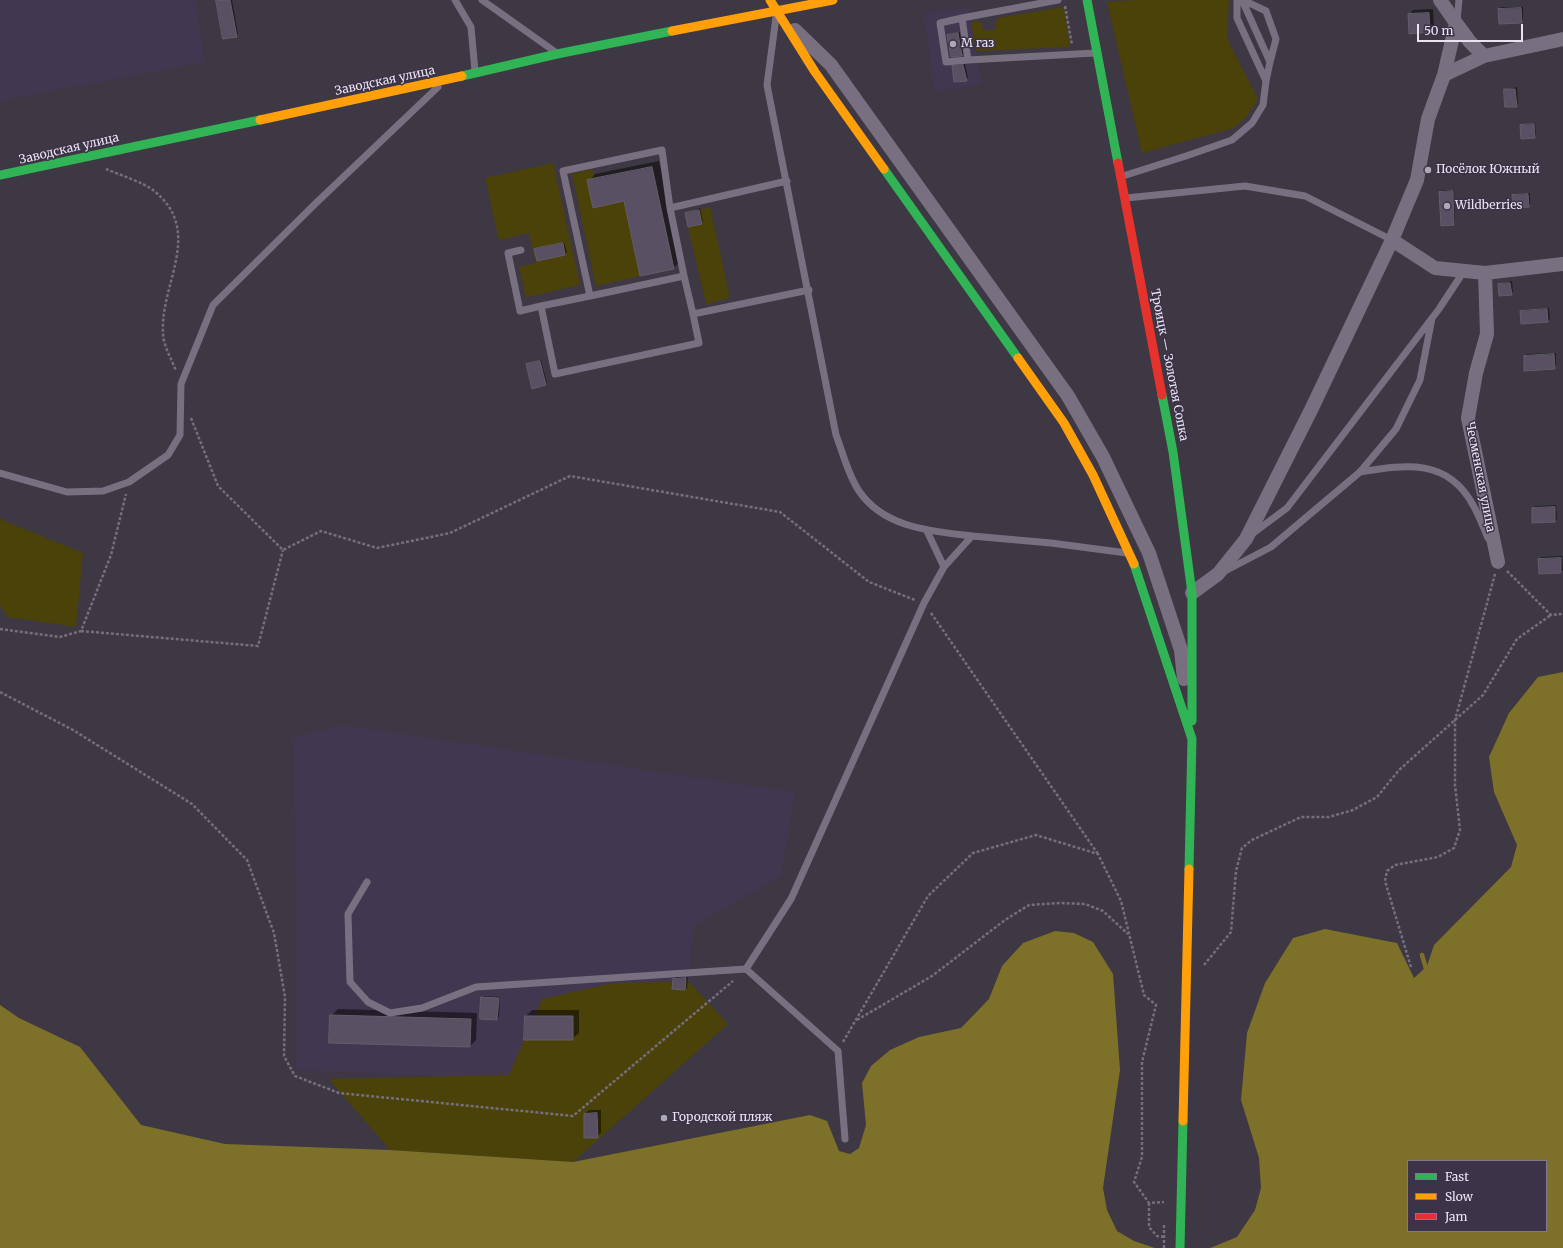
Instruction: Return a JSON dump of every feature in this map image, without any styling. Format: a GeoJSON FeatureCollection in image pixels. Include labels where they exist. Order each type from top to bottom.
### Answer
{"type":"FeatureCollection","features":[{"type":"Feature","properties":{"kind":"street","name":"Заводская улица"},"geometry":{"type":"LineString","coordinates":[[0,175],[446,80],[773,6],[834,0]]}},
{"type":"Feature","properties":{"kind":"street","name":"Троицк — Золотая Сопка"},"geometry":{"type":"LineString","coordinates":[[1087,0],[1173,452],[1192,593],[1192,739],[1180,1248]]}},
{"type":"Feature","properties":{"kind":"street"},"geometry":{"type":"LineString","coordinates":[[1440,0],[1470,42],[1484,56]]}},
{"type":"Feature","properties":{"kind":"street"},"geometry":{"type":"LineString","coordinates":[[773,6],[815,72],[1064,423],[1093,475],[1131,554],[1192,739]]}},
{"type":"Feature","properties":{"kind":"street"},"geometry":{"type":"LineString","coordinates":[[773,6],[831,65],[1068,396],[1103,457],[1149,553],[1181,650],[1192,739]]}},
{"type":"Feature","properties":{"kind":"street"},"geometry":{"type":"LineString","coordinates":[[1192,593],[1218,574],[1246,539],[1311,410],[1392,240],[1416,180],[1428,119],[1444,75],[1456,23]]}},
{"type":"Feature","properties":{"kind":"street"},"geometry":{"type":"LineString","coordinates":[[1444,75],[1484,56],[1563,39]]}},
{"type":"Feature","properties":{"kind":"street"},"geometry":{"type":"LineString","coordinates":[[1392,240],[1435,268],[1485,273],[1563,264]]}},
{"type":"Feature","properties":{"kind":"street","name":"Чесменская улица"},"geometry":{"type":"LineString","coordinates":[[1485,273],[1487,334],[1476,373],[1468,418],[1498,562]]}},
{"type":"Feature","properties":{"kind":"lane"},"geometry":{"type":"LineString","coordinates":[[455,0],[471,27],[475,73]]}},
{"type":"Feature","properties":{"kind":"lane"},"geometry":{"type":"LineString","coordinates":[[482,0],[557,54]]}},
{"type":"Feature","properties":{"kind":"lane"},"geometry":{"type":"LineString","coordinates":[[1058,0],[940,23],[946,62],[1097,53]]}},
{"type":"Feature","properties":{"kind":"lane"},"geometry":{"type":"LineString","coordinates":[[1237,0],[1237,18],[1266,81]]}},
{"type":"Feature","properties":{"kind":"lane"},"geometry":{"type":"LineString","coordinates":[[1243,0],[1270,62]]}},
{"type":"Feature","properties":{"kind":"lane"},"geometry":{"type":"LineString","coordinates":[[1120,176],[1232,140],[1252,123],[1263,105],[1266,81],[1276,39],[1266,11],[1243,0]]}},
{"type":"Feature","properties":{"kind":"lane"},"geometry":{"type":"LineString","coordinates":[[1456,23],[1459,0]]}},
{"type":"Feature","properties":{"kind":"lane"},"geometry":{"type":"LineString","coordinates":[[773,6],[767,85],[836,435],[850,473],[859,492],[877,510],[906,526],[927,531],[1051,543],[1131,554]]}},
{"type":"Feature","properties":{"kind":"lane"},"geometry":{"type":"LineString","coordinates":[[962,18],[968,60]]}},
{"type":"Feature","properties":{"kind":"lane"},"geometry":{"type":"LineString","coordinates":[[0,472],[67,492],[103,491],[129,482],[168,455],[180,435],[181,384],[213,305],[315,204],[446,80]]}},
{"type":"Feature","properties":{"kind":"lane"},"geometry":{"type":"LineString","coordinates":[[541,306],[555,374],[699,343],[670,208],[662,150],[563,172],[590,296]]}},
{"type":"Feature","properties":{"kind":"lane"},"geometry":{"type":"LineString","coordinates":[[670,208],[787,181]]}},
{"type":"Feature","properties":{"kind":"lane"},"geometry":{"type":"LineString","coordinates":[[1125,198],[1245,186],[1305,196],[1392,240]]}},
{"type":"Feature","properties":{"kind":"lane"},"geometry":{"type":"LineString","coordinates":[[521,250],[508,253],[520,311],[684,276]]}},
{"type":"Feature","properties":{"kind":"lane"},"geometry":{"type":"LineString","coordinates":[[1246,539],[1287,508],[1432,318],[1464,271]]}},
{"type":"Feature","properties":{"kind":"lane"},"geometry":{"type":"LineString","coordinates":[[693,314],[808,290]]}},
{"type":"Feature","properties":{"kind":"lane"},"geometry":{"type":"LineString","coordinates":[[1218,574],[1271,547],[1360,472],[1396,429],[1420,380],[1432,318]]}},
{"type":"Feature","properties":{"kind":"lane"},"geometry":{"type":"LineString","coordinates":[[1360,472],[1401,465],[1437,470],[1457,484],[1473,504],[1498,562]]}},
{"type":"Feature","properties":{"kind":"lane"},"geometry":{"type":"LineString","coordinates":[[927,531],[944,567]]}},
{"type":"Feature","properties":{"kind":"lane"},"geometry":{"type":"LineString","coordinates":[[746,969],[791,899],[924,604],[944,567],[972,536]]}},
{"type":"Feature","properties":{"kind":"lane"},"geometry":{"type":"LineString","coordinates":[[367,882],[348,914],[350,982],[368,1002],[390,1013],[422,1008],[476,987],[746,969],[838,1051],[845,1139]]}},
{"type":"Feature","properties":{"kind":"path"},"geometry":{"type":"LineString","coordinates":[[1064,0],[1074,54]]}},
{"type":"Feature","properties":{"kind":"path"},"geometry":{"type":"LineString","coordinates":[[102,168],[153,190],[171,209],[178,228],[178,253],[164,309],[162,335],[181,384]]}},
{"type":"Feature","properties":{"kind":"path"},"geometry":{"type":"LineString","coordinates":[[181,398],[185,402],[218,486],[283,550]]}},
{"type":"Feature","properties":{"kind":"path"},"geometry":{"type":"LineString","coordinates":[[0,629],[60,637],[81,631],[258,646],[283,550],[321,531],[377,548],[450,533],[570,476],[780,512],[869,582],[924,604],[1098,854],[1121,901],[1144,995],[1156,1005],[1142,1062],[1142,1156],[1134,1182],[1149,1203],[1149,1227],[1157,1236],[1170,1238]]}},
{"type":"Feature","properties":{"kind":"path"},"geometry":{"type":"LineString","coordinates":[[81,631],[111,556],[129,482]]}},
{"type":"Feature","properties":{"kind":"path"},"geometry":{"type":"LineString","coordinates":[[1411,967],[1385,881],[1387,871],[1395,865],[1438,857],[1454,848],[1460,830],[1454,785],[1455,720],[1498,562],[1551,615]]}},
{"type":"Feature","properties":{"kind":"path"},"geometry":{"type":"LineString","coordinates":[[1203,965],[1231,932],[1236,871],[1242,848],[1252,840],[1301,817],[1328,817],[1353,810],[1377,797],[1398,770],[1483,695],[1517,640],[1551,615],[1563,614]]}},
{"type":"Feature","properties":{"kind":"path"},"geometry":{"type":"LineString","coordinates":[[838,1051],[928,896],[973,853],[1036,835],[1098,854]]}},
{"type":"Feature","properties":{"kind":"path"},"geometry":{"type":"LineString","coordinates":[[855,1021],[932,976],[1005,920],[1029,905],[1060,903],[1085,904],[1104,911],[1129,934]]}},
{"type":"Feature","properties":{"kind":"path"},"geometry":{"type":"LineString","coordinates":[[1149,1203],[1164,1202]]}},
{"type":"Feature","properties":{"kind":"path"},"geometry":{"type":"LineString","coordinates":[[1164,1224],[1164,1248]]}},
{"type":"Feature","properties":{"kind":"shaded area"},"geometry":{"type":"Polygon","coordinates":[[[0,0],[195,0],[205,62],[0,101],[0,0]]]}},
{"type":"Feature","properties":{"kind":"shaded area"},"geometry":{"type":"Polygon","coordinates":[[[1135,0],[1229,0],[1227,39],[1258,99],[1247,116],[1234,128],[1142,153],[1107,2],[1135,0]]]}},
{"type":"Feature","properties":{"kind":"shaded area"},"geometry":{"type":"Polygon","coordinates":[[[970,7],[981,85],[934,91],[924,13],[970,7]]]}},
{"type":"Feature","properties":{"kind":"shaded area"},"geometry":{"type":"Polygon","coordinates":[[[1064,7],[1070,47],[976,51],[971,22],[980,21],[984,31],[995,30],[997,18],[1064,7]]]}},
{"type":"Feature","properties":{"kind":"shaded area"},"geometry":{"type":"Polygon","coordinates":[[[553,163],[580,285],[526,297],[519,267],[536,263],[529,233],[499,240],[485,178],[553,163]]]}},
{"type":"Feature","properties":{"kind":"shaded area"},"geometry":{"type":"Polygon","coordinates":[[[592,169],[595,179],[593,208],[624,201],[640,276],[596,286],[572,174],[592,169]]]}},
{"type":"Feature","properties":{"kind":"shaded area"},"geometry":{"type":"Polygon","coordinates":[[[710,207],[730,298],[706,304],[688,227],[702,224],[699,210],[710,207]]]}},
{"type":"Feature","properties":{"kind":"shaded area"},"geometry":{"type":"Polygon","coordinates":[[[0,519],[83,553],[76,627],[8,617],[0,606],[0,519]]]}},
{"type":"Feature","properties":{"kind":"shaded area"},"geometry":{"type":"Polygon","coordinates":[[[1563,672],[1563,1248],[1210,1248],[1237,1237],[1255,1210],[1261,1188],[1259,1158],[1241,1100],[1247,1033],[1265,983],[1293,938],[1325,929],[1397,943],[1414,978],[1427,966],[1434,945],[1511,867],[1517,845],[1494,792],[1489,757],[1509,713],[1538,677],[1563,672]]]}},
{"type":"Feature","properties":{"kind":"shaded area"},"geometry":{"type":"Polygon","coordinates":[[[342,725],[795,792],[781,876],[693,926],[683,1043],[591,1083],[296,1070],[294,737],[342,725]]]}},
{"type":"Feature","properties":{"kind":"shaded area"},"geometry":{"type":"Polygon","coordinates":[[[1055,931],[1074,933],[1093,942],[1113,974],[1120,1070],[1103,1188],[1107,1210],[1117,1231],[1134,1241],[1155,1248],[0,1248],[0,1005],[19,1018],[80,1047],[141,1125],[225,1144],[390,1150],[573,1162],[810,1115],[827,1121],[839,1151],[850,1154],[859,1148],[866,1125],[862,1083],[871,1066],[890,1050],[919,1037],[961,1028],[989,999],[1002,966],[1023,943],[1055,931]]]}},
{"type":"Feature","properties":{"kind":"shaded area"},"geometry":{"type":"Polygon","coordinates":[[[688,981],[728,1024],[573,1162],[390,1150],[329,1079],[509,1075],[542,999],[612,983],[688,981]]]}},
{"type":"Feature","properties":{"kind":"building"},"geometry":{"type":"Polygon","coordinates":[[[216,0],[230,0],[237,37],[223,39],[216,0]]]}},
{"type":"Feature","properties":{"kind":"building"},"geometry":{"type":"Polygon","coordinates":[[[1521,8],[1522,23],[1499,24],[1498,9],[1521,8]]]}},
{"type":"Feature","properties":{"kind":"building"},"geometry":{"type":"Polygon","coordinates":[[[1429,13],[1430,32],[1409,34],[1408,14],[1429,13]]]}},
{"type":"Feature","properties":{"kind":"building"},"geometry":{"type":"Polygon","coordinates":[[[958,33],[962,56],[951,57],[947,35],[958,33]]]}},
{"type":"Feature","properties":{"kind":"building"},"geometry":{"type":"Polygon","coordinates":[[[963,65],[967,81],[954,82],[952,66],[963,65]]]}},
{"type":"Feature","properties":{"kind":"building"},"geometry":{"type":"Polygon","coordinates":[[[1504,89],[1515,89],[1517,107],[1505,107],[1504,89]]]}},
{"type":"Feature","properties":{"kind":"building"},"geometry":{"type":"Polygon","coordinates":[[[1534,124],[1535,138],[1521,139],[1520,125],[1534,124]]]}},
{"type":"Feature","properties":{"kind":"building"},"geometry":{"type":"Polygon","coordinates":[[[652,167],[674,269],[640,276],[624,201],[593,208],[587,180],[652,167]]]}},
{"type":"Feature","properties":{"kind":"building"},"geometry":{"type":"Polygon","coordinates":[[[1453,191],[1454,225],[1441,226],[1439,192],[1453,191]]]}},
{"type":"Feature","properties":{"kind":"building"},"geometry":{"type":"Polygon","coordinates":[[[1528,194],[1529,207],[1513,208],[1512,195],[1528,194]]]}},
{"type":"Feature","properties":{"kind":"building"},"geometry":{"type":"Polygon","coordinates":[[[699,210],[702,224],[688,227],[685,213],[699,210]]]}},
{"type":"Feature","properties":{"kind":"building"},"geometry":{"type":"Polygon","coordinates":[[[563,243],[565,255],[537,261],[534,249],[563,243]]]}},
{"type":"Feature","properties":{"kind":"building"},"geometry":{"type":"Polygon","coordinates":[[[1510,283],[1512,295],[1499,296],[1498,284],[1510,283]]]}},
{"type":"Feature","properties":{"kind":"building"},"geometry":{"type":"Polygon","coordinates":[[[1547,309],[1548,322],[1521,324],[1520,311],[1547,309]]]}},
{"type":"Feature","properties":{"kind":"building"},"geometry":{"type":"Polygon","coordinates":[[[1554,354],[1555,369],[1524,371],[1524,356],[1554,354]]]}},
{"type":"Feature","properties":{"kind":"building"},"geometry":{"type":"Polygon","coordinates":[[[540,361],[546,385],[532,389],[526,364],[540,361]]]}},
{"type":"Feature","properties":{"kind":"building"},"geometry":{"type":"Polygon","coordinates":[[[1555,507],[1555,522],[1532,523],[1532,508],[1555,507]]]}},
{"type":"Feature","properties":{"kind":"building"},"geometry":{"type":"Polygon","coordinates":[[[1561,558],[1561,573],[1539,574],[1538,559],[1561,558]]]}},
{"type":"Feature","properties":{"kind":"building"},"geometry":{"type":"Polygon","coordinates":[[[686,978],[685,990],[672,989],[673,979],[686,978]]]}},
{"type":"Feature","properties":{"kind":"building"},"geometry":{"type":"Polygon","coordinates":[[[481,997],[499,998],[497,1020],[480,1019],[481,997]]]}},
{"type":"Feature","properties":{"kind":"building"},"geometry":{"type":"Polygon","coordinates":[[[330,1015],[471,1019],[470,1047],[329,1043],[330,1015]]]}},
{"type":"Feature","properties":{"kind":"building"},"geometry":{"type":"Polygon","coordinates":[[[525,1016],[573,1016],[573,1040],[524,1040],[525,1016]]]}},
{"type":"Feature","properties":{"kind":"building"},"geometry":{"type":"Polygon","coordinates":[[[597,1113],[598,1138],[584,1138],[584,1114],[597,1113]]]}},
{"type":"Feature","properties":{"kind":"waterway"},"geometry":{"type":"LineString","coordinates":[[1422,955],[1427,972]]}},
{"type":"Feature","properties":{"kind":"traffic: fast"},"geometry":{"type":"LineString","coordinates":[[1087,0],[1118,163]]}},
{"type":"Feature","properties":{"kind":"traffic: fast"},"geometry":{"type":"LineString","coordinates":[[462,76],[557,54],[672,31]]}},
{"type":"Feature","properties":{"kind":"traffic: fast"},"geometry":{"type":"LineString","coordinates":[[0,175],[260,120]]}},
{"type":"Feature","properties":{"kind":"traffic: fast"},"geometry":{"type":"LineString","coordinates":[[884,169],[1018,358]]}},
{"type":"Feature","properties":{"kind":"traffic: fast"},"geometry":{"type":"LineString","coordinates":[[1162,395],[1173,452],[1192,593],[1192,721]]}},
{"type":"Feature","properties":{"kind":"traffic: fast"},"geometry":{"type":"LineString","coordinates":[[1134,564],[1192,739],[1189,869]]}},
{"type":"Feature","properties":{"kind":"traffic: fast"},"geometry":{"type":"LineString","coordinates":[[1180,1248],[1183,1121]]}},
{"type":"Feature","properties":{"kind":"traffic: slow"},"geometry":{"type":"LineString","coordinates":[[770,0],[815,72],[884,169]]}},
{"type":"Feature","properties":{"kind":"traffic: slow"},"geometry":{"type":"LineString","coordinates":[[672,31],[833,0]]}},
{"type":"Feature","properties":{"kind":"traffic: slow"},"geometry":{"type":"LineString","coordinates":[[260,120],[462,76]]}},
{"type":"Feature","properties":{"kind":"traffic: slow"},"geometry":{"type":"LineString","coordinates":[[1018,358],[1064,423],[1093,475],[1134,564]]}},
{"type":"Feature","properties":{"kind":"traffic: slow"},"geometry":{"type":"LineString","coordinates":[[1183,1121],[1189,869]]}},
{"type":"Feature","properties":{"kind":"traffic: jam"},"geometry":{"type":"LineString","coordinates":[[1118,163],[1162,395]]}},
{"type":"Feature","properties":{"kind":"place","name":"М газ"},"geometry":{"type":"Point","coordinates":[953,44]}},
{"type":"Feature","properties":{"kind":"place","name":"Посёлок Южный"},"geometry":{"type":"Point","coordinates":[1428,170]}},
{"type":"Feature","properties":{"kind":"place","name":"Wildberries"},"geometry":{"type":"Point","coordinates":[1447,206]}},
{"type":"Feature","properties":{"kind":"place","name":"Городской пляж"},"geometry":{"type":"Point","coordinates":[664,1118]}}]}
